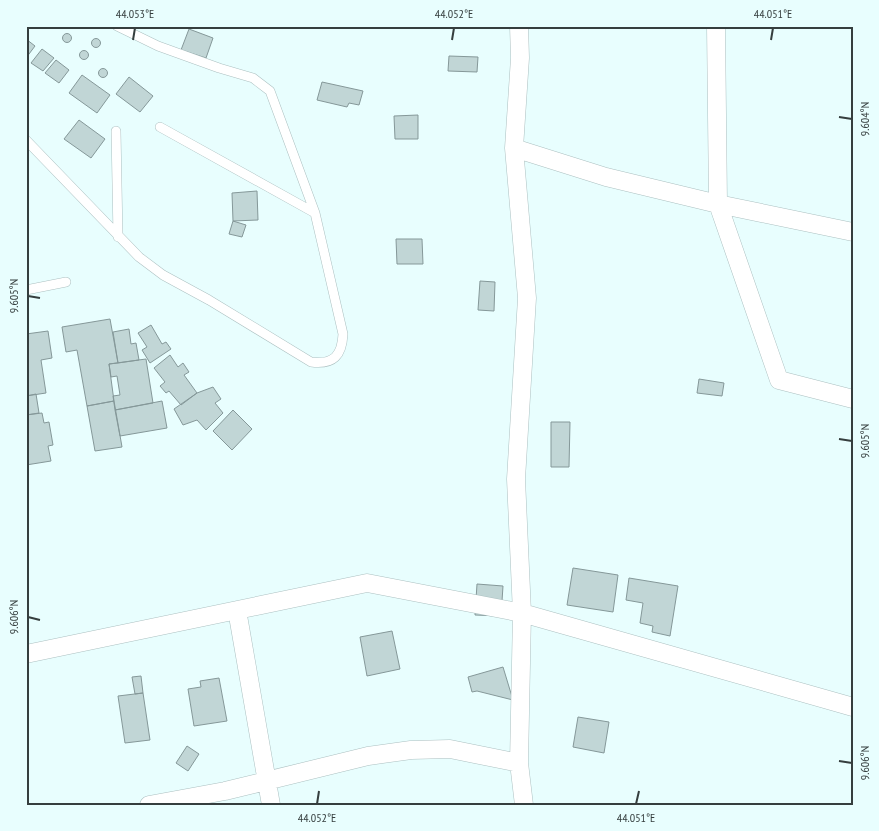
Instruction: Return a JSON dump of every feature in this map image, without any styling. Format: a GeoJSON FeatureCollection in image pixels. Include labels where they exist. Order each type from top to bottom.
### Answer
{"type":"FeatureCollection","features":[{"type":"Feature","properties":{"kind":"street"},"geometry":{"type":"LineString","coordinates":[[519,26],[520,58],[514,148],[527,298],[516,479],[522,613],[519,763],[524,805]]}},
{"type":"Feature","properties":{"kind":"street"},"geometry":{"type":"LineString","coordinates":[[716,26],[718,204],[779,380],[853,399]]}},
{"type":"Feature","properties":{"kind":"street"},"geometry":{"type":"LineString","coordinates":[[514,148],[606,177],[718,204],[853,232]]}},
{"type":"Feature","properties":{"kind":"street"},"geometry":{"type":"LineString","coordinates":[[26,654],[367,583],[522,613],[853,708]]}},
{"type":"Feature","properties":{"kind":"street"},"geometry":{"type":"LineString","coordinates":[[238,610],[271,805]]}},
{"type":"Feature","properties":{"kind":"street"},"geometry":{"type":"LineString","coordinates":[[149,805],[225,791],[368,756],[411,750],[450,749],[519,763]]}},
{"type":"Feature","properties":{"kind":"lane"},"geometry":{"type":"LineString","coordinates":[[26,140],[118,237],[139,257],[163,275],[209,300],[312,362],[326,362],[335,358],[342,349],[344,334],[315,213],[270,91],[253,78],[158,46],[117,26]]}},
{"type":"Feature","properties":{"kind":"lane"},"geometry":{"type":"LineString","coordinates":[[160,127],[315,213]]}},
{"type":"Feature","properties":{"kind":"lane"},"geometry":{"type":"LineString","coordinates":[[116,131],[118,237]]}},
{"type":"Feature","properties":{"kind":"lane"},"geometry":{"type":"LineString","coordinates":[[26,290],[66,282]]}},
{"type":"Feature","properties":{"kind":"building"},"geometry":{"type":"Polygon","coordinates":[[[189,29],[213,38],[206,58],[181,50],[189,29]]]}},
{"type":"Feature","properties":{"kind":"building"},"geometry":{"type":"Polygon","coordinates":[[[67,33],[72,38],[67,43],[62,38],[67,33]]]}},
{"type":"Feature","properties":{"kind":"building"},"geometry":{"type":"Polygon","coordinates":[[[96,38],[101,43],[96,48],[91,43],[96,38]]]}},
{"type":"Feature","properties":{"kind":"building"},"geometry":{"type":"Polygon","coordinates":[[[26,39],[35,46],[26,58],[26,39]]]}},
{"type":"Feature","properties":{"kind":"building"},"geometry":{"type":"Polygon","coordinates":[[[42,49],[54,58],[43,71],[31,63],[42,49]]]}},
{"type":"Feature","properties":{"kind":"building"},"geometry":{"type":"Polygon","coordinates":[[[84,50],[89,55],[84,60],[79,55],[84,50]]]}},
{"type":"Feature","properties":{"kind":"building"},"geometry":{"type":"Polygon","coordinates":[[[449,56],[478,57],[477,72],[448,71],[449,56]]]}},
{"type":"Feature","properties":{"kind":"building"},"geometry":{"type":"Polygon","coordinates":[[[56,60],[69,70],[59,83],[45,73],[56,60]]]}},
{"type":"Feature","properties":{"kind":"building"},"geometry":{"type":"Polygon","coordinates":[[[103,68],[108,73],[103,78],[98,73],[103,68]]]}},
{"type":"Feature","properties":{"kind":"building"},"geometry":{"type":"Polygon","coordinates":[[[82,75],[110,95],[97,113],[69,93],[82,75]]]}},
{"type":"Feature","properties":{"kind":"building"},"geometry":{"type":"Polygon","coordinates":[[[129,77],[153,96],[140,112],[116,94],[129,77]]]}},
{"type":"Feature","properties":{"kind":"building"},"geometry":{"type":"Polygon","coordinates":[[[322,82],[363,91],[359,105],[349,103],[347,107],[317,100],[322,82]]]}},
{"type":"Feature","properties":{"kind":"building"},"geometry":{"type":"Polygon","coordinates":[[[418,115],[418,139],[395,139],[394,116],[418,115]]]}},
{"type":"Feature","properties":{"kind":"building"},"geometry":{"type":"Polygon","coordinates":[[[79,120],[105,139],[91,158],[64,139],[79,120]]]}},
{"type":"Feature","properties":{"kind":"building"},"geometry":{"type":"Polygon","coordinates":[[[257,191],[258,220],[233,221],[232,193],[257,191]]]}},
{"type":"Feature","properties":{"kind":"building"},"geometry":{"type":"Polygon","coordinates":[[[233,221],[246,225],[242,237],[229,234],[233,221]]]}},
{"type":"Feature","properties":{"kind":"building"},"geometry":{"type":"Polygon","coordinates":[[[396,239],[422,239],[423,264],[397,264],[396,239]]]}},
{"type":"Feature","properties":{"kind":"building"},"geometry":{"type":"Polygon","coordinates":[[[480,281],[495,282],[494,311],[478,310],[480,281]]]}},
{"type":"Feature","properties":{"kind":"building"},"geometry":{"type":"Polygon","coordinates":[[[110,319],[118,363],[109,364],[114,401],[87,406],[77,350],[66,352],[62,327],[110,319]]]}},
{"type":"Feature","properties":{"kind":"building"},"geometry":{"type":"Polygon","coordinates":[[[151,325],[162,344],[166,342],[171,349],[150,363],[142,350],[147,347],[138,333],[151,325]]]}},
{"type":"Feature","properties":{"kind":"building"},"geometry":{"type":"Polygon","coordinates":[[[129,329],[131,344],[136,343],[139,360],[118,363],[113,332],[129,329]]]}},
{"type":"Feature","properties":{"kind":"building"},"geometry":{"type":"Polygon","coordinates":[[[48,331],[52,358],[41,360],[46,393],[26,396],[26,334],[48,331]]]}},
{"type":"Feature","properties":{"kind":"building"},"geometry":{"type":"Polygon","coordinates":[[[170,355],[178,367],[183,363],[189,372],[184,375],[197,393],[181,405],[169,391],[166,393],[160,386],[165,382],[154,368],[170,355]]]}},
{"type":"Feature","properties":{"kind":"building"},"geometry":{"type":"Polygon","coordinates":[[[146,359],[153,403],[115,410],[113,396],[120,395],[117,376],[111,377],[109,364],[146,359]]]}},
{"type":"Feature","properties":{"kind":"building"},"geometry":{"type":"Polygon","coordinates":[[[699,379],[724,383],[722,396],[697,393],[699,379]]]}},
{"type":"Feature","properties":{"kind":"building"},"geometry":{"type":"Polygon","coordinates":[[[213,387],[221,399],[215,403],[223,413],[206,430],[197,420],[183,425],[174,409],[197,393],[213,387]]]}},
{"type":"Feature","properties":{"kind":"building"},"geometry":{"type":"Polygon","coordinates":[[[36,394],[39,413],[26,415],[26,396],[36,394]]]}},
{"type":"Feature","properties":{"kind":"building"},"geometry":{"type":"Polygon","coordinates":[[[114,401],[122,447],[95,451],[87,406],[114,401]]]}},
{"type":"Feature","properties":{"kind":"building"},"geometry":{"type":"Polygon","coordinates":[[[162,401],[167,428],[120,436],[115,410],[162,401]]]}},
{"type":"Feature","properties":{"kind":"building"},"geometry":{"type":"Polygon","coordinates":[[[233,410],[252,429],[232,450],[213,431],[233,410]]]}},
{"type":"Feature","properties":{"kind":"building"},"geometry":{"type":"Polygon","coordinates":[[[42,413],[44,423],[49,422],[53,445],[48,446],[51,461],[26,465],[26,415],[42,413]]]}},
{"type":"Feature","properties":{"kind":"building"},"geometry":{"type":"Polygon","coordinates":[[[551,422],[570,422],[569,467],[551,467],[551,422]]]}},
{"type":"Feature","properties":{"kind":"building"},"geometry":{"type":"Polygon","coordinates":[[[573,568],[618,575],[613,612],[567,605],[573,568]]]}},
{"type":"Feature","properties":{"kind":"building"},"geometry":{"type":"Polygon","coordinates":[[[629,578],[678,586],[670,636],[652,632],[653,626],[640,623],[643,603],[626,600],[629,578]]]}},
{"type":"Feature","properties":{"kind":"building"},"geometry":{"type":"Polygon","coordinates":[[[477,584],[503,586],[501,616],[475,615],[477,584]]]}},
{"type":"Feature","properties":{"kind":"building"},"geometry":{"type":"Polygon","coordinates":[[[392,631],[400,669],[367,676],[360,637],[392,631]]]}},
{"type":"Feature","properties":{"kind":"building"},"geometry":{"type":"Polygon","coordinates":[[[503,667],[513,700],[477,691],[472,692],[468,677],[503,667]]]}},
{"type":"Feature","properties":{"kind":"building"},"geometry":{"type":"Polygon","coordinates":[[[141,676],[143,693],[135,694],[132,677],[141,676]]]}},
{"type":"Feature","properties":{"kind":"building"},"geometry":{"type":"Polygon","coordinates":[[[219,678],[227,721],[194,726],[188,689],[201,687],[200,681],[219,678]]]}},
{"type":"Feature","properties":{"kind":"building"},"geometry":{"type":"Polygon","coordinates":[[[143,693],[150,740],[125,743],[118,696],[143,693]]]}},
{"type":"Feature","properties":{"kind":"building"},"geometry":{"type":"Polygon","coordinates":[[[578,717],[609,722],[604,753],[573,747],[578,717]]]}},
{"type":"Feature","properties":{"kind":"building"},"geometry":{"type":"Polygon","coordinates":[[[187,746],[199,754],[188,771],[176,763],[187,746]]]}}]}
